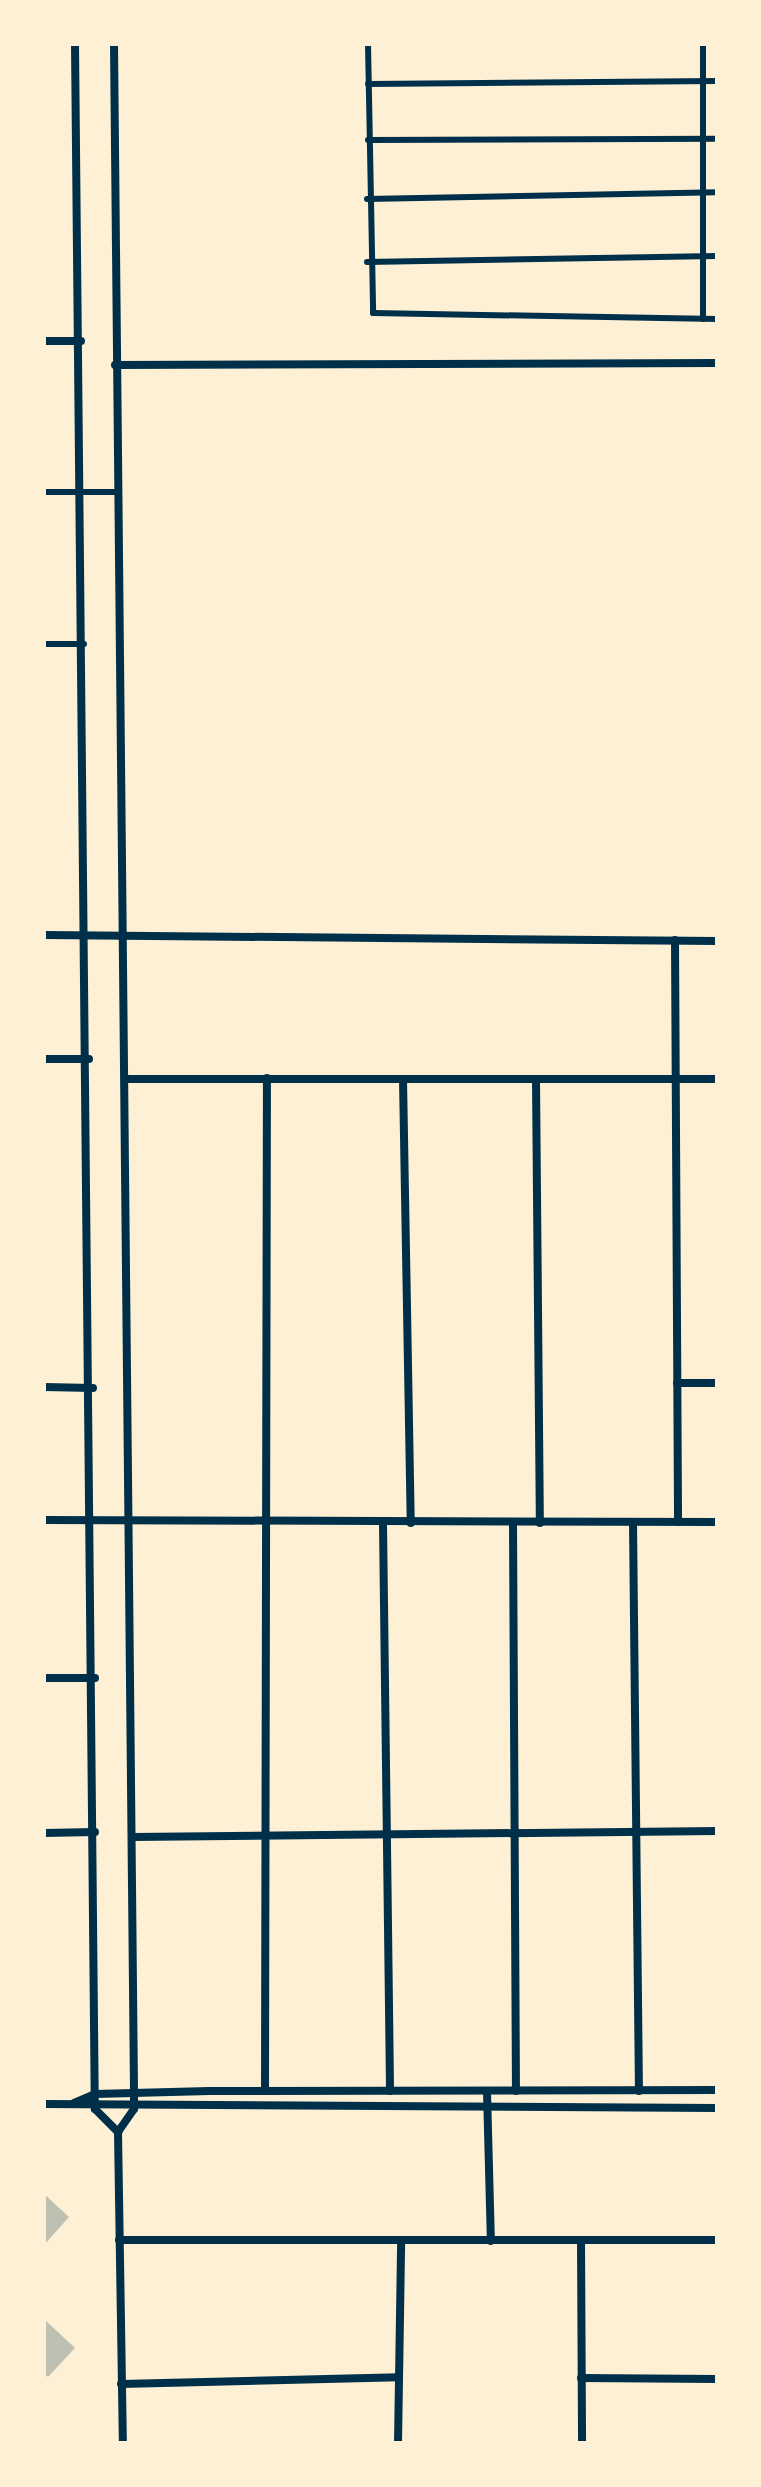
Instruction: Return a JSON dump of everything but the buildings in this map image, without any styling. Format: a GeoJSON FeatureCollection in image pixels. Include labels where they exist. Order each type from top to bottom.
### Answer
{"type":"FeatureCollection","features":[{"type":"Feature","properties":{"kind":"street"},"geometry":{"type":"LineString","coordinates":[[75,44],[93,1388],[95,2109],[118,2132]]}},
{"type":"Feature","properties":{"kind":"street"},"geometry":{"type":"LineString","coordinates":[[114,44],[114,492],[126,1079],[134,2093],[134,2109],[118,2132],[123,2443]]}},
{"type":"Feature","properties":{"kind":"street"},"geometry":{"type":"LineString","coordinates":[[44,341],[81,341]]}},
{"type":"Feature","properties":{"kind":"street"},"geometry":{"type":"LineString","coordinates":[[115,365],[717,363]]}},
{"type":"Feature","properties":{"kind":"street"},"geometry":{"type":"LineString","coordinates":[[44,935],[717,941]]}},
{"type":"Feature","properties":{"kind":"street"},"geometry":{"type":"LineString","coordinates":[[675,940],[678,1522]]}},
{"type":"Feature","properties":{"kind":"street"},"geometry":{"type":"LineString","coordinates":[[44,1059],[89,1059]]}},
{"type":"Feature","properties":{"kind":"street"},"geometry":{"type":"LineString","coordinates":[[265,2091],[267,1078]]}},
{"type":"Feature","properties":{"kind":"street"},"geometry":{"type":"LineString","coordinates":[[126,1079],[717,1079]]}},
{"type":"Feature","properties":{"kind":"street"},"geometry":{"type":"LineString","coordinates":[[403,1079],[411,1523]]}},
{"type":"Feature","properties":{"kind":"street"},"geometry":{"type":"LineString","coordinates":[[536,1080],[540,1523]]}},
{"type":"Feature","properties":{"kind":"street"},"geometry":{"type":"LineString","coordinates":[[677,1383],[717,1383]]}},
{"type":"Feature","properties":{"kind":"street"},"geometry":{"type":"LineString","coordinates":[[44,1387],[93,1388]]}},
{"type":"Feature","properties":{"kind":"street"},"geometry":{"type":"LineString","coordinates":[[44,1520],[717,1522]]}},
{"type":"Feature","properties":{"kind":"street"},"geometry":{"type":"LineString","coordinates":[[633,1522],[639,2091]]}},
{"type":"Feature","properties":{"kind":"street"},"geometry":{"type":"LineString","coordinates":[[383,1523],[390,2091]]}},
{"type":"Feature","properties":{"kind":"street"},"geometry":{"type":"LineString","coordinates":[[513,1523],[516,2091]]}},
{"type":"Feature","properties":{"kind":"street"},"geometry":{"type":"LineString","coordinates":[[44,1678],[95,1678]]}},
{"type":"Feature","properties":{"kind":"street"},"geometry":{"type":"LineString","coordinates":[[132,1837],[717,1831]]}},
{"type":"Feature","properties":{"kind":"street"},"geometry":{"type":"LineString","coordinates":[[44,1833],[95,1832]]}},
{"type":"Feature","properties":{"kind":"street"},"geometry":{"type":"LineString","coordinates":[[73,2103],[95,2094],[134,2093],[717,2090]]}},
{"type":"Feature","properties":{"kind":"street"},"geometry":{"type":"LineString","coordinates":[[487,2092],[491,2241]]}},
{"type":"Feature","properties":{"kind":"street"},"geometry":{"type":"LineString","coordinates":[[44,2104],[73,2103],[95,2109],[717,2108]]}},
{"type":"Feature","properties":{"kind":"street"},"geometry":{"type":"LineString","coordinates":[[119,2240],[717,2240]]}},
{"type":"Feature","properties":{"kind":"street"},"geometry":{"type":"LineString","coordinates":[[398,2443],[401,2241]]}},
{"type":"Feature","properties":{"kind":"street"},"geometry":{"type":"LineString","coordinates":[[581,2241],[582,2443]]}},
{"type":"Feature","properties":{"kind":"street"},"geometry":{"type":"LineString","coordinates":[[121,2384],[399,2377]]}},
{"type":"Feature","properties":{"kind":"street"},"geometry":{"type":"LineString","coordinates":[[581,2378],[717,2379]]}},
{"type":"Feature","properties":{"kind":"lane"},"geometry":{"type":"LineString","coordinates":[[368,44],[368,304],[379,316],[717,319]]}},
{"type":"Feature","properties":{"kind":"lane"},"geometry":{"type":"LineString","coordinates":[[703,44],[703,319]]}},
{"type":"Feature","properties":{"kind":"lane"},"geometry":{"type":"LineString","coordinates":[[368,84],[717,81]]}},
{"type":"Feature","properties":{"kind":"lane"},"geometry":{"type":"LineString","coordinates":[[368,140],[717,139]]}},
{"type":"Feature","properties":{"kind":"lane"},"geometry":{"type":"LineString","coordinates":[[367,199],[717,192]]}},
{"type":"Feature","properties":{"kind":"lane"},"geometry":{"type":"LineString","coordinates":[[367,262],[717,256]]}},
{"type":"Feature","properties":{"kind":"lane"},"geometry":{"type":"LineString","coordinates":[[44,492],[114,492]]}},
{"type":"Feature","properties":{"kind":"lane"},"geometry":{"type":"LineString","coordinates":[[44,644],[84,644]]}}]}
